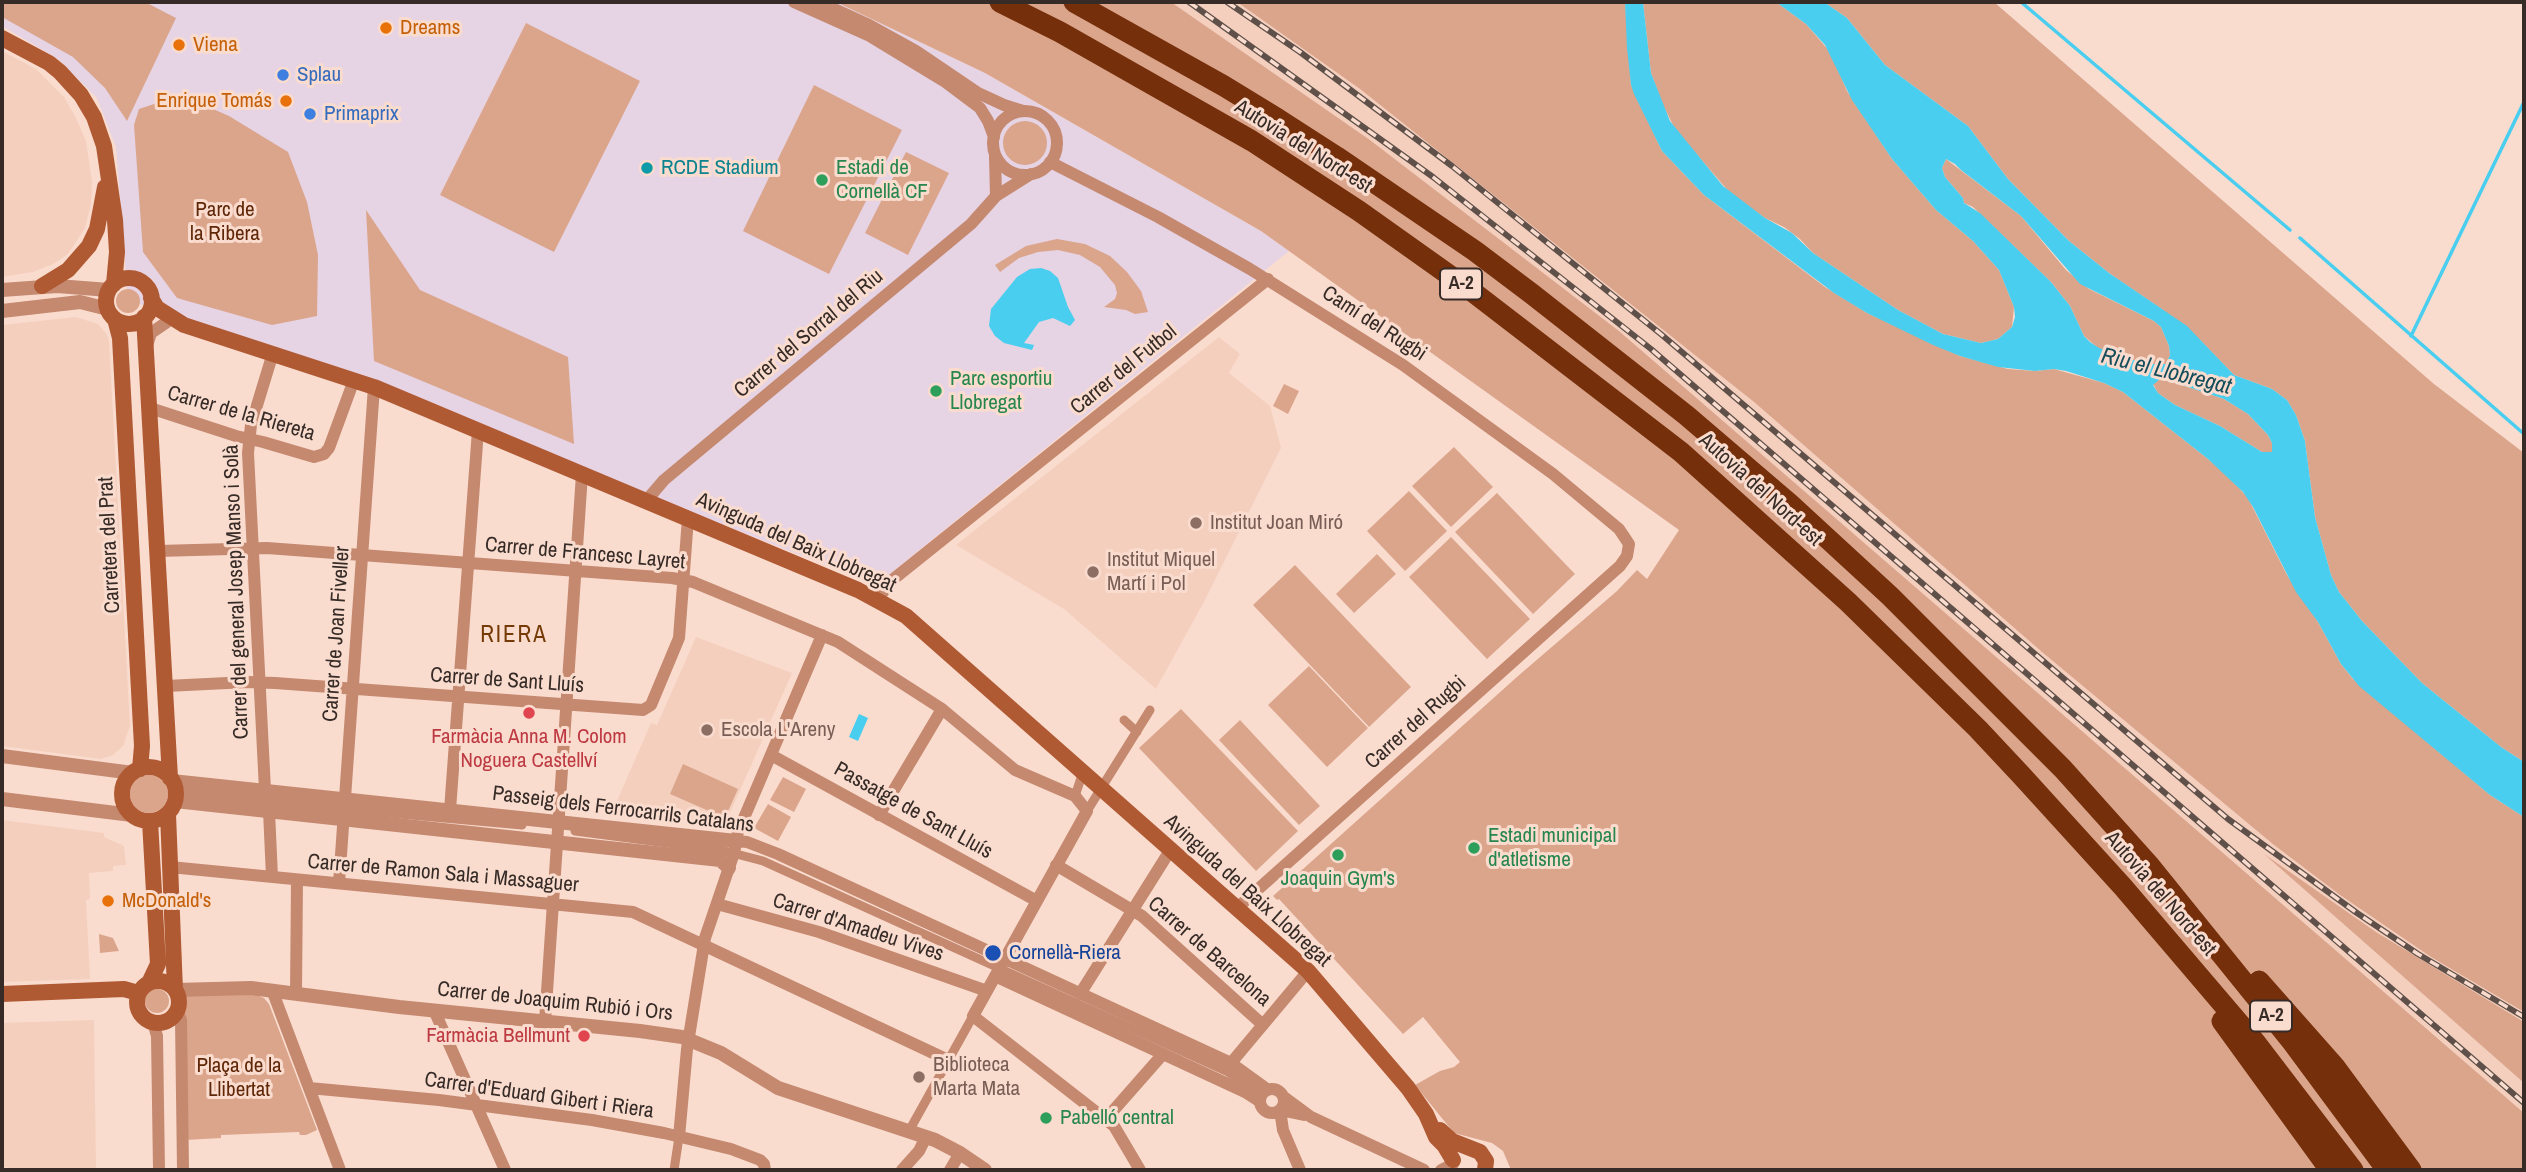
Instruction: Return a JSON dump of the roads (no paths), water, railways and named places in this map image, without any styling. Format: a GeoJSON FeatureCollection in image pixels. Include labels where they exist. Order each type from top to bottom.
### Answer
{"type":"FeatureCollection","features":[{"type":"Feature","properties":{"kind":"highway","name":"Autovia del Nord-est"},"geometry":{"type":"LineString","coordinates":[[1000,2],[1060,32],[1252,141],[1359,211],[1484,301],[1659,435],[1789,548],[1978,729],[2123,887],[2256,1043],[2353,1170]]}},
{"type":"Feature","properties":{"kind":"highway","name":"Autovia del Nord-est"},"geometry":{"type":"LineString","coordinates":[[1074,2],[1224,86],[1337,157],[1532,293],[1686,415],[1790,504],[1890,596],[2063,769],[2150,866],[2293,1043],[2387,1170]]}},
{"type":"Feature","properties":{"kind":"highway"},"geometry":{"type":"LineString","coordinates":[[2150,866],[2313,1039],[2411,1170]]}},
{"type":"Feature","properties":{"kind":"highway"},"geometry":{"type":"LineString","coordinates":[[2123,887],[2330,1170]]}},
{"type":"Feature","properties":{"kind":"main road"},"geometry":{"type":"LineString","coordinates":[[2,38],[48,63],[72,84],[94,117],[108,168],[117,252],[112,287],[106,300],[111,314],[129,324],[145,317],[184,325]]}},
{"type":"Feature","properties":{"kind":"main road"},"geometry":{"type":"LineString","coordinates":[[41,286],[68,270],[89,246],[101,215],[108,168]]}},
{"type":"Feature","properties":{"kind":"main road"},"geometry":{"type":"LineString","coordinates":[[117,252],[136,279],[147,288],[151,298],[151,306],[145,317],[174,793],[170,867],[175,990],[178,999],[174,1016],[166,1022],[153,1022],[147,1020],[138,1010],[143,988],[158,964],[150,821],[174,793]]}},
{"type":"Feature","properties":{"kind":"main road"},"geometry":{"type":"LineString","coordinates":[[112,287],[123,279],[136,279]]}},
{"type":"Feature","properties":{"kind":"main road","name":"Avinguda del Baix Llobregat"},"geometry":{"type":"LineString","coordinates":[[151,298],[157,308],[184,325],[374,387],[878,599],[906,616],[1308,971],[1408,1088],[1430,1122],[1450,1166]]}},
{"type":"Feature","properties":{"kind":"main road","name":"Carretera del Prat"},"geometry":{"type":"LineString","coordinates":[[111,314],[120,346],[139,681],[142,746],[136,771]]}},
{"type":"Feature","properties":{"kind":"main road"},"geometry":{"type":"LineString","coordinates":[[150,821],[132,815],[124,805],[122,792],[128,778],[136,771],[156,768],[174,793]]}},
{"type":"Feature","properties":{"kind":"main road"},"geometry":{"type":"LineString","coordinates":[[2,994],[143,988],[164,982],[175,990]]}},
{"type":"Feature","properties":{"kind":"main road","name":"Avinguda del Baix Llobregat"},"geometry":{"type":"LineString","coordinates":[[1430,1122],[1452,1142],[1476,1150],[1483,1156],[1485,1170]]}},
{"type":"Feature","properties":{"kind":"main road"},"geometry":{"type":"LineString","coordinates":[[1450,1166],[1458,1153],[1468,1149]]}},
{"type":"Feature","properties":{"kind":"street"},"geometry":{"type":"LineString","coordinates":[[794,2],[870,36],[944,81],[979,108],[994,137],[996,196]]}},
{"type":"Feature","properties":{"kind":"street"},"geometry":{"type":"LineString","coordinates":[[819,2],[916,51],[978,93],[1004,105],[1039,114],[1052,125],[1057,145],[1050,162],[1043,169],[1031,174],[1018,173],[1008,169],[995,153]]}},
{"type":"Feature","properties":{"kind":"street"},"geometry":{"type":"LineString","coordinates":[[994,137],[1004,118],[1023,111]]}},
{"type":"Feature","properties":{"kind":"street","name":"Camí del Rugbi"},"geometry":{"type":"LineString","coordinates":[[1050,162],[1158,217],[1268,279],[1425,380],[1553,474],[1626,537],[1629,551],[1620,566]]}},
{"type":"Feature","properties":{"kind":"street","name":"Carrer del Sorral del Riu"},"geometry":{"type":"LineString","coordinates":[[646,501],[664,480],[971,224],[996,196],[1031,174]]}},
{"type":"Feature","properties":{"kind":"street","name":"Carrer del Futbol"},"geometry":{"type":"LineString","coordinates":[[878,599],[898,575],[1268,279]]}},
{"type":"Feature","properties":{"kind":"street"},"geometry":{"type":"LineString","coordinates":[[2,290],[41,286],[112,287]]}},
{"type":"Feature","properties":{"kind":"street"},"geometry":{"type":"LineString","coordinates":[[2,311],[80,302],[111,314]]}},
{"type":"Feature","properties":{"kind":"street"},"geometry":{"type":"LineString","coordinates":[[147,346],[152,333],[167,322]]}},
{"type":"Feature","properties":{"kind":"street","name":"Carrer del general Josep Manso i Solà"},"geometry":{"type":"LineString","coordinates":[[265,790],[248,453],[251,425],[273,353]]}},
{"type":"Feature","properties":{"kind":"street","name":"Carrer de la Riereta"},"geometry":{"type":"LineString","coordinates":[[150,408],[310,457],[321,455],[330,448],[354,380]]}},
{"type":"Feature","properties":{"kind":"street","name":"Carrer de Joan Fiveller"},"geometry":{"type":"LineString","coordinates":[[339,883],[374,387]]}},
{"type":"Feature","properties":{"kind":"street"},"geometry":{"type":"LineString","coordinates":[[450,810],[478,430]]}},
{"type":"Feature","properties":{"kind":"street"},"geometry":{"type":"LineString","coordinates":[[545,1021],[582,474]]}},
{"type":"Feature","properties":{"kind":"street","name":"Carrer de Sant Lluís"},"geometry":{"type":"LineString","coordinates":[[166,687],[260,682],[643,710],[651,705],[678,638],[688,519]]}},
{"type":"Feature","properties":{"kind":"street","name":"Carrer de Francesc Layret"},"geometry":{"type":"LineString","coordinates":[[158,551],[253,548],[693,582],[838,642],[943,709],[1016,770],[1075,796],[1087,811]]}},
{"type":"Feature","properties":{"kind":"street","name":"Carrer del Rugbi"},"geometry":{"type":"LineString","coordinates":[[1237,908],[1620,566]]}},
{"type":"Feature","properties":{"kind":"street"},"geometry":{"type":"LineString","coordinates":[[674,1170],[689,1040],[704,945],[735,847],[822,635]]}},
{"type":"Feature","properties":{"kind":"street"},"geometry":{"type":"LineString","coordinates":[[879,814],[943,709]]}},
{"type":"Feature","properties":{"kind":"street"},"geometry":{"type":"LineString","coordinates":[[909,1131],[1056,865],[1150,710]]}},
{"type":"Feature","properties":{"kind":"street"},"geometry":{"type":"LineString","coordinates":[[1124,720],[1137,732]]}},
{"type":"Feature","properties":{"kind":"street","name":"Passatge de Sant Lluís"},"geometry":{"type":"LineString","coordinates":[[771,755],[1037,901]]}},
{"type":"Feature","properties":{"kind":"street"},"geometry":{"type":"LineString","coordinates":[[2,756],[136,771]]}},
{"type":"Feature","properties":{"kind":"street"},"geometry":{"type":"LineString","coordinates":[[1075,796],[1083,772]]}},
{"type":"Feature","properties":{"kind":"street","name":"Passeig dels Ferrocarrils Catalans"},"geometry":{"type":"LineString","coordinates":[[174,793],[265,790],[344,809]]}},
{"type":"Feature","properties":{"kind":"street","name":"Passeig dels Ferrocarrils Catalans"},"geometry":{"type":"LineString","coordinates":[[174,793],[735,847],[747,842],[778,854],[1000,967],[1163,1054],[1245,1092],[1261,1094]]}},
{"type":"Feature","properties":{"kind":"street","name":"Passeig dels Ferrocarrils Catalans"},"geometry":{"type":"LineString","coordinates":[[174,793],[269,811],[450,810],[720,860],[729,868]]}},
{"type":"Feature","properties":{"kind":"street"},"geometry":{"type":"LineString","coordinates":[[2,799],[132,815]]}},
{"type":"Feature","properties":{"kind":"street"},"geometry":{"type":"LineString","coordinates":[[269,811],[272,877]]}},
{"type":"Feature","properties":{"kind":"street"},"geometry":{"type":"LineString","coordinates":[[1080,994],[1171,849]]}},
{"type":"Feature","properties":{"kind":"street","name":"Carrer de Barcelona"},"geometry":{"type":"LineString","coordinates":[[1056,865],[1133,910],[1263,1025]]}},
{"type":"Feature","properties":{"kind":"street","name":"Carrer de Ramon Sala i Massaguer"},"geometry":{"type":"LineString","coordinates":[[170,867],[633,912],[948,1060]]}},
{"type":"Feature","properties":{"kind":"street"},"geometry":{"type":"LineString","coordinates":[[296,993],[297,880]]}},
{"type":"Feature","properties":{"kind":"street","name":"Carrer d'Amadeu Vives"},"geometry":{"type":"LineString","coordinates":[[717,904],[819,932],[986,991]]}},
{"type":"Feature","properties":{"kind":"street","name":"Passeig dels Ferrocarrils Catalans"},"geometry":{"type":"LineString","coordinates":[[1000,967],[1080,994],[1231,1063],[1261,1094]]}},
{"type":"Feature","properties":{"kind":"street","name":"Passeig dels Ferrocarrils Catalans"},"geometry":{"type":"LineString","coordinates":[[1000,967],[1228,1072],[1261,1094]]}},
{"type":"Feature","properties":{"kind":"street"},"geometry":{"type":"LineString","coordinates":[[1231,1063],[1308,971]]}},
{"type":"Feature","properties":{"kind":"street","name":"Carrer de Joaquim Rubió i Ors"},"geometry":{"type":"LineString","coordinates":[[175,990],[272,990],[640,1031],[689,1040],[721,1053],[778,1088],[926,1137],[960,1153],[985,1170]]}},
{"type":"Feature","properties":{"kind":"street"},"geometry":{"type":"LineString","coordinates":[[272,990],[340,1170]]}},
{"type":"Feature","properties":{"kind":"street"},"geometry":{"type":"LineString","coordinates":[[177,1010],[181,1020],[183,1170]]}},
{"type":"Feature","properties":{"kind":"street"},"geometry":{"type":"LineString","coordinates":[[434,1010],[505,1170]]}},
{"type":"Feature","properties":{"kind":"street"},"geometry":{"type":"LineString","coordinates":[[973,1016],[1114,1126],[1140,1170]]}},
{"type":"Feature","properties":{"kind":"street"},"geometry":{"type":"LineString","coordinates":[[153,1022],[157,1036],[159,1170]]}},
{"type":"Feature","properties":{"kind":"street"},"geometry":{"type":"LineString","coordinates":[[1105,1120],[1163,1054]]}},
{"type":"Feature","properties":{"kind":"street","name":"Carrer d'Eduard Gibert i Riera"},"geometry":{"type":"LineString","coordinates":[[309,1088],[476,1105],[592,1121],[731,1149],[762,1165]]}},
{"type":"Feature","properties":{"kind":"street"},"geometry":{"type":"LineString","coordinates":[[1311,1117],[1280,1111],[1266,1112],[1261,1094],[1278,1090],[1311,1117],[1424,1170]]}},
{"type":"Feature","properties":{"kind":"street"},"geometry":{"type":"LineString","coordinates":[[1284,1097],[1280,1111],[1283,1130],[1300,1170]]}},
{"type":"Feature","properties":{"kind":"street"},"geometry":{"type":"LineString","coordinates":[[902,1170],[919,1151],[926,1137]]}},
{"type":"Feature","properties":{"kind":"street"},"geometry":{"type":"LineString","coordinates":[[950,1170],[960,1153]]}},
{"type":"Feature","properties":{"kind":"water","name":"Riu el Llobregat"},"geometry":{"type":"Polygon","coordinates":[[[1625,2],[1643,2],[1651,73],[1670,121],[1723,186],[1765,218],[1792,233],[1813,253],[1898,310],[1943,334],[1981,343],[1998,339],[2012,327],[2015,317],[2014,307],[1999,270],[1973,241],[1936,210],[1892,159],[1852,100],[1825,45],[1806,24],[1776,2],[1824,2],[1847,18],[1885,65],[1968,126],[2008,179],[2069,241],[2109,273],[2187,326],[2234,375],[2272,389],[2287,400],[2296,415],[2305,441],[2315,517],[2331,575],[2339,592],[2362,621],[2422,683],[2501,747],[2524,762],[2524,817],[2490,795],[2359,686],[2341,664],[2318,622],[2296,592],[2253,507],[2243,492],[2208,459],[2123,392],[2104,383],[2066,371],[1998,367],[1960,356],[1867,313],[1834,293],[1704,195],[1662,151],[1634,94],[1627,48],[1625,2]],[[1946,159],[1942,168],[1945,177],[1963,198],[1964,203],[1980,213],[2051,282],[2070,306],[2084,336],[2090,342],[2099,348],[2146,364],[2166,364],[2170,355],[2169,346],[2161,327],[2080,284],[2021,216],[1946,159]],[[2161,378],[2153,385],[2158,393],[2175,405],[2220,426],[2262,452],[2272,452],[2268,435],[2248,414],[2224,399],[2161,378]]]}},
{"type":"Feature","properties":{"kind":"water"},"geometry":{"type":"Polygon","coordinates":[[[1041,268],[1058,278],[1075,320],[1070,326],[1053,318],[1039,322],[1024,343],[1034,345],[1032,350],[1004,343],[995,336],[989,326],[991,309],[1017,277],[1030,269],[1041,268]]]}},
{"type":"Feature","properties":{"kind":"water"},"geometry":{"type":"Polygon","coordinates":[[[859,714],[868,718],[858,741],[849,737],[859,714]]]}},
{"type":"Feature","properties":{"kind":"waterway"},"geometry":{"type":"LineString","coordinates":[[2021,2],[2290,230]]}},
{"type":"Feature","properties":{"kind":"waterway"},"geometry":{"type":"LineString","coordinates":[[2411,336],[2524,102]]}},
{"type":"Feature","properties":{"kind":"waterway"},"geometry":{"type":"LineString","coordinates":[[2300,238],[2524,434]]}},
{"type":"Feature","properties":{"kind":"railway"},"geometry":{"type":"LineString","coordinates":[[1189,2],[1433,177],[1651,349],[2524,1103]]}},
{"type":"Feature","properties":{"kind":"railway"},"geometry":{"type":"LineString","coordinates":[[1227,2],[1300,52],[1452,166],[1662,335],[2228,819],[2418,954],[2524,1017]]}},
{"type":"Feature","properties":{"kind":"place","name":"Dreams"},"geometry":{"type":"Point","coordinates":[386,28]}},
{"type":"Feature","properties":{"kind":"place","name":"Viena"},"geometry":{"type":"Point","coordinates":[179,45]}},
{"type":"Feature","properties":{"kind":"place","name":"Splau"},"geometry":{"type":"Point","coordinates":[283,75]}},
{"type":"Feature","properties":{"kind":"place","name":"Enrique Tomás"},"geometry":{"type":"Point","coordinates":[286,101]}},
{"type":"Feature","properties":{"kind":"place","name":"Primaprix"},"geometry":{"type":"Point","coordinates":[310,114]}},
{"type":"Feature","properties":{"kind":"place","name":"RCDE Stadium"},"geometry":{"type":"Point","coordinates":[647,168]}},
{"type":"Feature","properties":{"kind":"place","name":"Estadi de Cornellà CF"},"geometry":{"type":"Point","coordinates":[822,180]}},
{"type":"Feature","properties":{"kind":"place","name":"Parc esportiu Llobregat"},"geometry":{"type":"Point","coordinates":[936,391]}},
{"type":"Feature","properties":{"kind":"place","name":"Institut Joan Miró"},"geometry":{"type":"Point","coordinates":[1196,523]}},
{"type":"Feature","properties":{"kind":"place","name":"Institut Miquel Martí i Pol"},"geometry":{"type":"Point","coordinates":[1093,572]}},
{"type":"Feature","properties":{"kind":"place","name":"Farmàcia Anna M. Colom Noguera Castellví"},"geometry":{"type":"Point","coordinates":[529,713]}},
{"type":"Feature","properties":{"kind":"place","name":"Escola L'Areny"},"geometry":{"type":"Point","coordinates":[707,730]}},
{"type":"Feature","properties":{"kind":"place","name":"Estadi municipal d'atletisme"},"geometry":{"type":"Point","coordinates":[1474,848]}},
{"type":"Feature","properties":{"kind":"place","name":"Joaquin Gym's"},"geometry":{"type":"Point","coordinates":[1338,855]}},
{"type":"Feature","properties":{"kind":"place","name":"McDonald's"},"geometry":{"type":"Point","coordinates":[108,901]}},
{"type":"Feature","properties":{"kind":"place","name":"Cornellà-Riera"},"geometry":{"type":"Point","coordinates":[993,953]}},
{"type":"Feature","properties":{"kind":"place","name":"Farmàcia Bellmunt"},"geometry":{"type":"Point","coordinates":[584,1036]}},
{"type":"Feature","properties":{"kind":"place","name":"Biblioteca Marta Mata"},"geometry":{"type":"Point","coordinates":[919,1077]}},
{"type":"Feature","properties":{"kind":"place","name":"Pabelló central"},"geometry":{"type":"Point","coordinates":[1046,1118]}},
{"type":"Feature","properties":{"kind":"district","name":"RIERA"},"geometry":{"type":"Point","coordinates":[514,636]}},
{"type":"Feature","properties":{"kind":"park label","name":"Parc de la Ribera"},"geometry":{"type":"Point","coordinates":[225,222]}},
{"type":"Feature","properties":{"kind":"park label","name":"Plaça de la Llibertat"},"geometry":{"type":"Point","coordinates":[239,1078]}}]}
